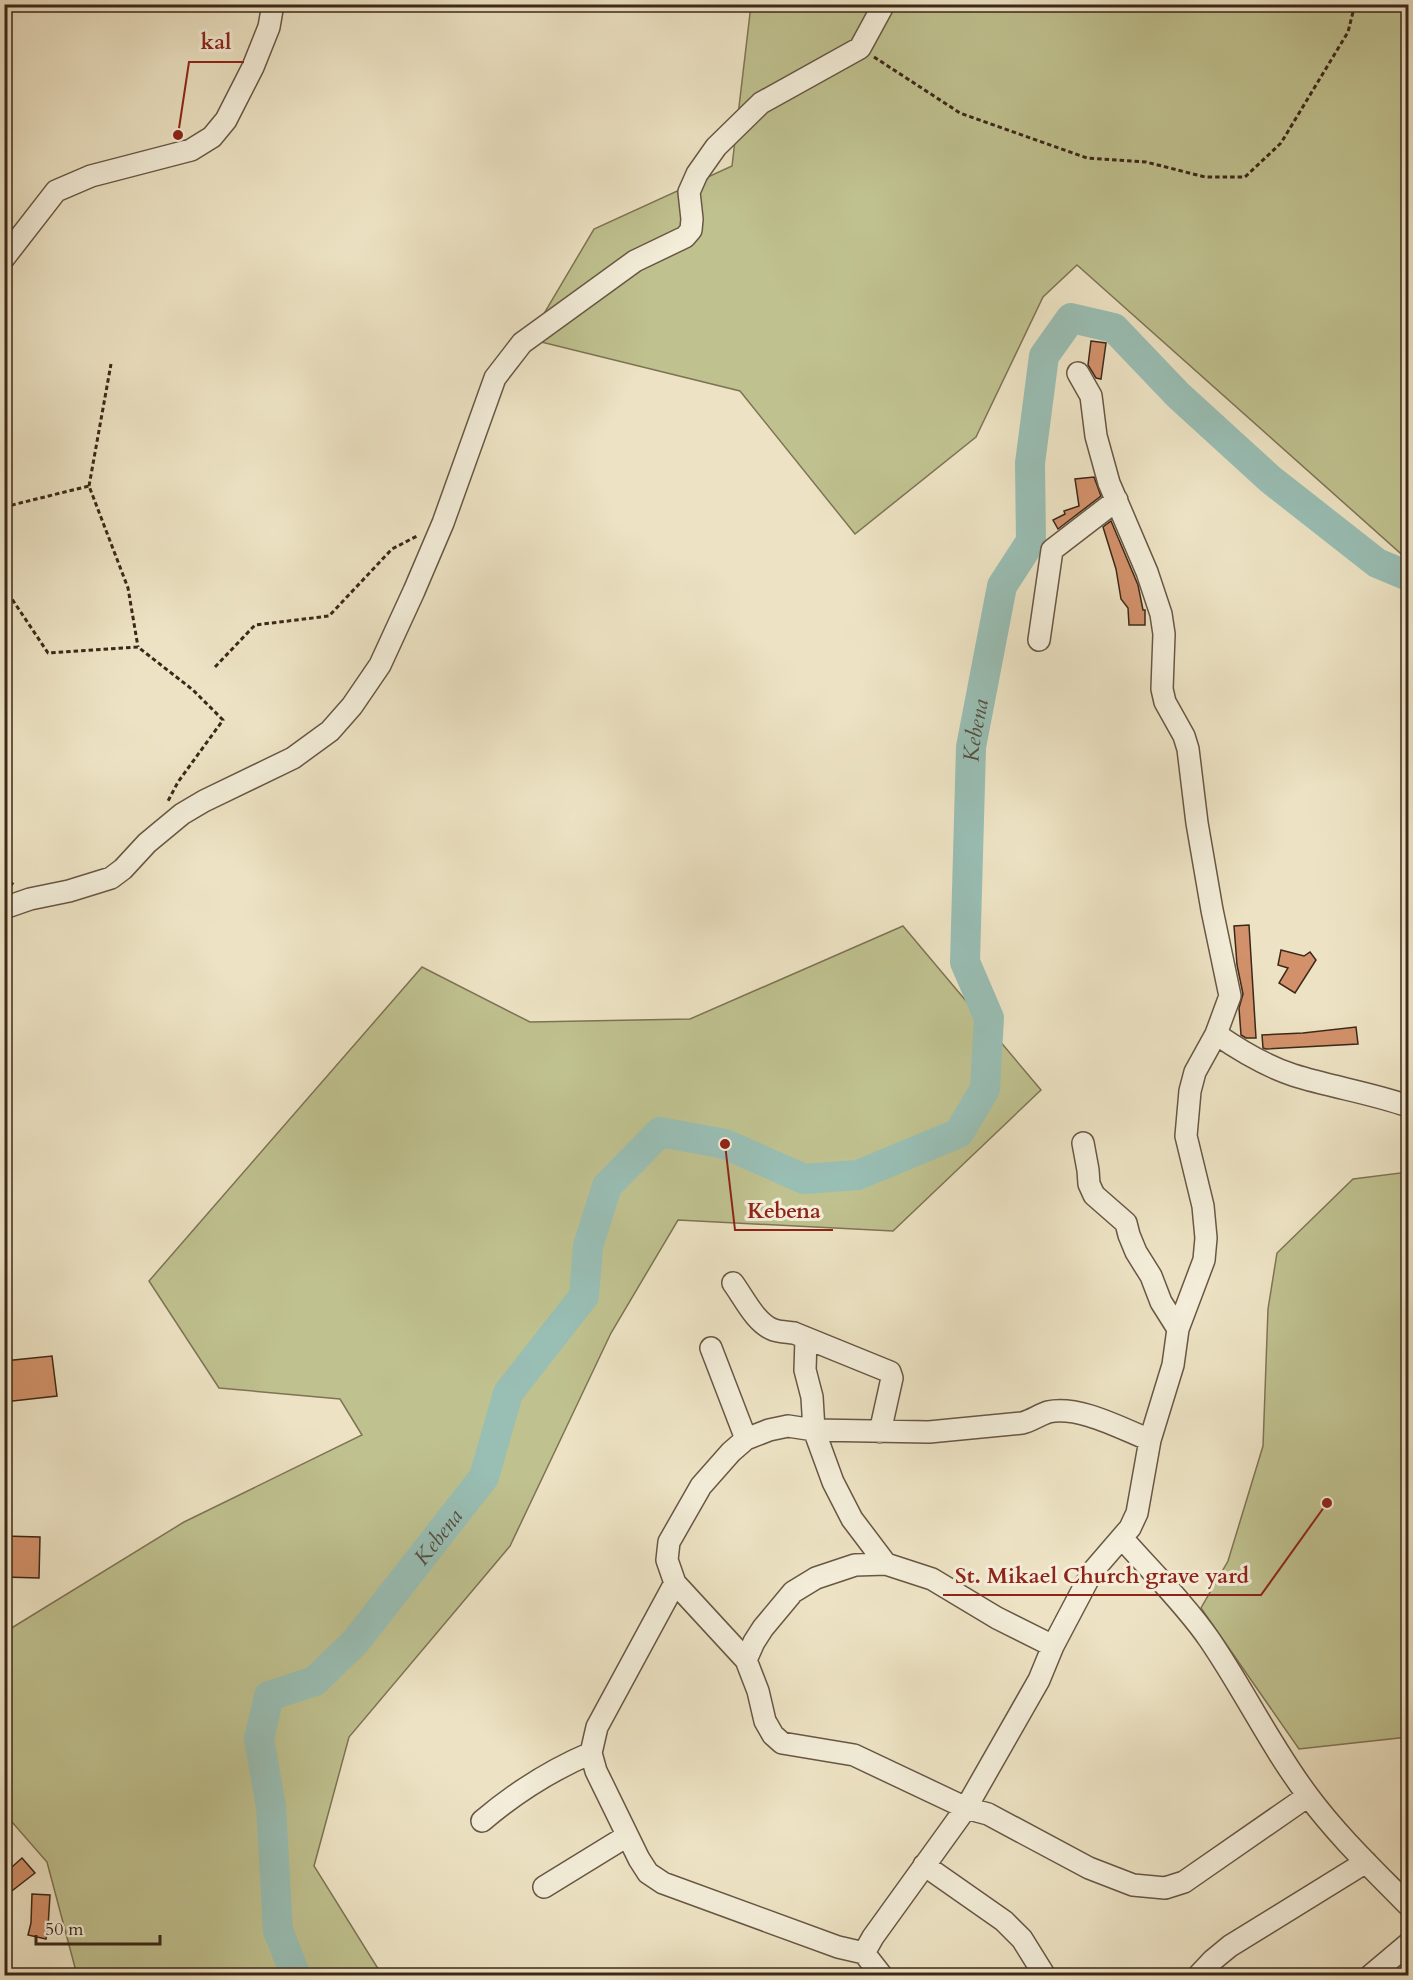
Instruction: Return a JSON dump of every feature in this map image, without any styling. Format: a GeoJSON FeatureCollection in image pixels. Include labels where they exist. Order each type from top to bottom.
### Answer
{"type":"FeatureCollection","features":[{"type":"Feature","properties":{"kind":"street"},"geometry":{"type":"LineString","coordinates":[[4,258],[56,191],[91,176],[191,150],[212,137],[226,120],[253,67],[269,27],[273,4]]}},
{"type":"Feature","properties":{"kind":"street"},"geometry":{"type":"LineString","coordinates":[[4,908],[111,878],[123,869],[147,843],[182,814],[293,758],[330,731],[352,706],[380,664],[443,523],[495,378],[522,343],[635,261],[685,237],[691,230],[692,219],[689,192],[697,174],[716,147],[761,103],[860,48],[884,4]]}},
{"type":"Feature","properties":{"kind":"street"},"geometry":{"type":"LineString","coordinates":[[864,1953],[873,1936],[966,1808],[1039,1680],[1053,1646],[1092,1572],[1130,1528],[1137,1513],[1150,1440],[1173,1365],[1178,1329],[1204,1260],[1206,1238],[1203,1206],[1186,1136],[1190,1091],[1195,1072],[1216,1034],[1230,996],[1201,845],[1188,749],[1184,736],[1165,702],[1162,689],[1164,634],[1161,614],[1100,453],[1091,396],[1078,373]]}},
{"type":"Feature","properties":{"kind":"street"},"geometry":{"type":"LineString","coordinates":[[1039,640],[1052,550],[1117,500]]}},
{"type":"Feature","properties":{"kind":"street"},"geometry":{"type":"LineString","coordinates":[[1216,1034],[1251,1056],[1291,1074],[1383,1097],[1408,1106]]}},
{"type":"Feature","properties":{"kind":"street"},"geometry":{"type":"LineString","coordinates":[[1083,1143],[1089,1184],[1094,1195],[1126,1224],[1136,1252],[1151,1276],[1161,1302],[1178,1329]]}},
{"type":"Feature","properties":{"kind":"street"},"geometry":{"type":"LineString","coordinates":[[733,1283],[767,1327],[779,1332],[794,1333],[890,1372],[892,1378],[880,1432]]}},
{"type":"Feature","properties":{"kind":"street"},"geometry":{"type":"LineString","coordinates":[[806,1339],[805,1370],[812,1397],[814,1430],[833,1482],[852,1519],[886,1564]]}},
{"type":"Feature","properties":{"kind":"street"},"geometry":{"type":"LineString","coordinates":[[711,1348],[746,1439]]}},
{"type":"Feature","properties":{"kind":"street"},"geometry":{"type":"LineString","coordinates":[[1150,1440],[1092,1417],[1064,1411],[1046,1413],[1034,1420],[1022,1423],[929,1432],[814,1430],[788,1426],[769,1430],[746,1439],[700,1486],[669,1542],[667,1560],[675,1583],[746,1660],[758,1691],[765,1720],[782,1743],[854,1755],[966,1808],[988,1814],[1089,1868],[1133,1885],[1165,1888],[1184,1882],[1308,1796]]}},
{"type":"Feature","properties":{"kind":"street"},"geometry":{"type":"LineString","coordinates":[[1122,1539],[1171,1592],[1208,1637],[1308,1796],[1335,1830],[1408,1905]]}},
{"type":"Feature","properties":{"kind":"street"},"geometry":{"type":"LineString","coordinates":[[746,1660],[763,1628],[793,1592],[816,1578],[855,1565],[886,1564],[932,1579],[997,1618],[1053,1646]]}},
{"type":"Feature","properties":{"kind":"street"},"geometry":{"type":"LineString","coordinates":[[675,1583],[597,1727],[591,1753],[596,1772],[639,1859],[648,1873],[663,1883],[827,1943],[864,1953],[882,1976]]}},
{"type":"Feature","properties":{"kind":"street"},"geometry":{"type":"LineString","coordinates":[[482,1821],[532,1783],[562,1765],[591,1753]]}},
{"type":"Feature","properties":{"kind":"street"},"geometry":{"type":"LineString","coordinates":[[544,1887],[627,1836]]}},
{"type":"Feature","properties":{"kind":"street"},"geometry":{"type":"LineString","coordinates":[[1198,1976],[1230,1946],[1366,1862]]}},
{"type":"Feature","properties":{"kind":"street"},"geometry":{"type":"LineString","coordinates":[[924,1864],[1004,1921],[1022,1939],[1045,1976]]}},
{"type":"Feature","properties":{"kind":"street"},"geometry":{"type":"LineString","coordinates":[[1370,1976],[1408,1944]]}},
{"type":"Feature","properties":{"kind":"path"},"geometry":{"type":"LineString","coordinates":[[860,48],[960,114],[1087,158],[1146,162],[1206,177],[1245,177],[1281,143],[1348,32],[1355,4]]}},
{"type":"Feature","properties":{"kind":"path"},"geometry":{"type":"LineString","coordinates":[[111,364],[89,486],[128,588],[138,646],[193,690],[223,720],[178,782],[167,802]]}},
{"type":"Feature","properties":{"kind":"path"},"geometry":{"type":"LineString","coordinates":[[4,507],[89,486]]}},
{"type":"Feature","properties":{"kind":"path"},"geometry":{"type":"LineString","coordinates":[[215,667],[255,625],[329,616],[392,549],[443,523]]}},
{"type":"Feature","properties":{"kind":"path"},"geometry":{"type":"LineString","coordinates":[[4,587],[48,653],[138,646]]}},
{"type":"Feature","properties":{"kind":"green space"},"geometry":{"type":"Polygon","coordinates":[[[751,5],[1408,5],[1408,560],[1077,265],[1043,297],[976,437],[855,534],[740,391],[529,339],[594,229],[732,166],[751,5]]]}},
{"type":"Feature","properties":{"kind":"green space"},"geometry":{"type":"Polygon","coordinates":[[[903,926],[1041,1090],[893,1231],[678,1220],[611,1333],[510,1546],[349,1737],[314,1866],[382,1975],[77,1975],[47,1862],[5,1814],[5,1632],[184,1522],[362,1435],[340,1399],[219,1388],[149,1281],[422,967],[530,1022],[690,1019],[903,926]]]}},
{"type":"Feature","properties":{"kind":"green space"},"geometry":{"type":"Polygon","coordinates":[[[1408,1172],[1408,1737],[1299,1749],[1201,1608],[1228,1561],[1263,1446],[1268,1309],[1277,1253],[1353,1179],[1408,1172]]]}},
{"type":"Feature","properties":{"kind":"building"},"geometry":{"type":"Polygon","coordinates":[[[1091,341],[1106,343],[1101,379],[1096,378],[1088,365],[1091,341]]]}},
{"type":"Feature","properties":{"kind":"building"},"geometry":{"type":"Polygon","coordinates":[[[1094,477],[1101,496],[1058,529],[1053,520],[1065,514],[1064,511],[1079,506],[1075,479],[1094,477]]]}},
{"type":"Feature","properties":{"kind":"building"},"geometry":{"type":"Polygon","coordinates":[[[1111,521],[1138,585],[1143,610],[1145,610],[1145,625],[1129,625],[1128,608],[1121,599],[1116,569],[1103,527],[1111,521]]]}},
{"type":"Feature","properties":{"kind":"building"},"geometry":{"type":"Polygon","coordinates":[[[1249,925],[1256,1038],[1246,1038],[1241,1035],[1239,1008],[1243,994],[1237,965],[1234,926],[1249,925]]]}},
{"type":"Feature","properties":{"kind":"building"},"geometry":{"type":"Polygon","coordinates":[[[1281,950],[1304,956],[1310,952],[1316,960],[1295,993],[1279,983],[1288,968],[1278,965],[1281,950]]]}},
{"type":"Feature","properties":{"kind":"building"},"geometry":{"type":"Polygon","coordinates":[[[1356,1027],[1358,1044],[1263,1048],[1262,1035],[1356,1027]]]}},
{"type":"Feature","properties":{"kind":"building"},"geometry":{"type":"Polygon","coordinates":[[[52,1356],[57,1396],[4,1402],[4,1361],[52,1356]]]}},
{"type":"Feature","properties":{"kind":"building"},"geometry":{"type":"Polygon","coordinates":[[[4,1536],[40,1537],[39,1578],[4,1577],[4,1536]]]}},
{"type":"Feature","properties":{"kind":"building"},"geometry":{"type":"Polygon","coordinates":[[[22,1858],[35,1873],[4,1897],[4,1874],[22,1858]]]}},
{"type":"Feature","properties":{"kind":"building"},"geometry":{"type":"Polygon","coordinates":[[[32,1894],[50,1895],[46,1939],[28,1935],[31,1923],[32,1894]]]}},
{"type":"Feature","properties":{"kind":"waterway","name":"Kebena"},"geometry":{"type":"LineString","coordinates":[[296,1976],[278,1931],[271,1807],[259,1739],[269,1696],[315,1681],[356,1641],[484,1477],[508,1393],[584,1296],[588,1246],[607,1186],[660,1132],[725,1144],[804,1179],[858,1175],[959,1133],[985,1089],[989,1018],[965,962],[971,747],[1002,586],[1031,541],[1030,463],[1044,356],[1071,318],[1114,328],[1178,395],[1270,479],[1377,563],[1408,576]]}},
{"type":"Feature","properties":{"kind":"place","name":"kal"},"geometry":{"type":"Point","coordinates":[178,135]}},
{"type":"Feature","properties":{"kind":"place","name":"Kebena"},"geometry":{"type":"Point","coordinates":[725,1144]}},
{"type":"Feature","properties":{"kind":"place","name":"St. Mikael Church grave yard"},"geometry":{"type":"Point","coordinates":[1327,1503]}}]}
